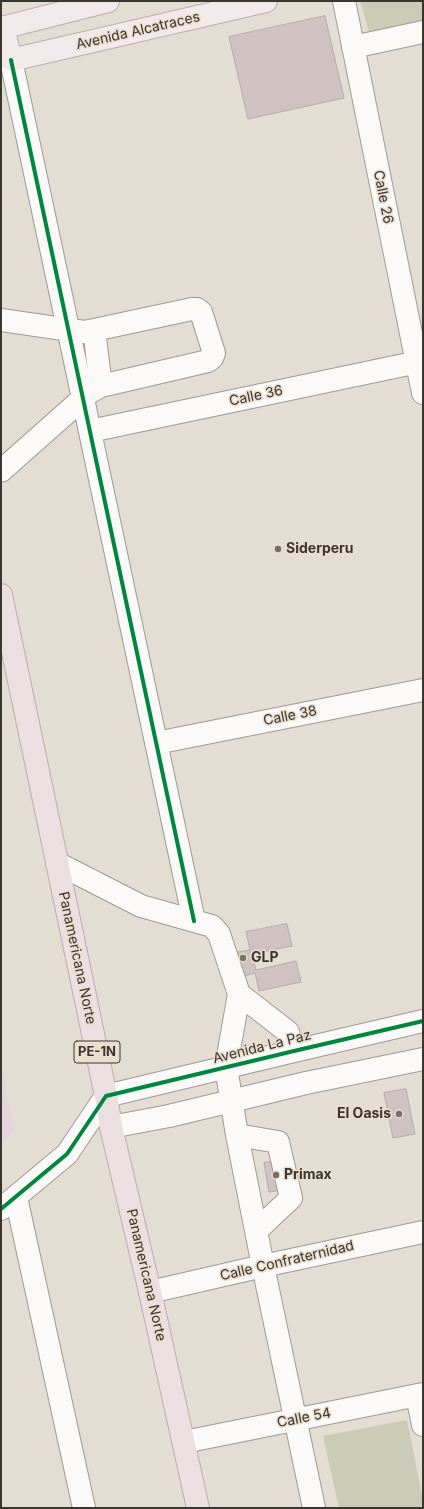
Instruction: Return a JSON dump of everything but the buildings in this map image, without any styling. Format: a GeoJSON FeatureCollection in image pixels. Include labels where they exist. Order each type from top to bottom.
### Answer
{"type":"FeatureCollection","features":[{"type":"Feature","properties":{"kind":"highway","name":"Panamericana Norte"},"geometry":{"type":"LineString","coordinates":[[1,595],[106,1096],[111,1127],[150,1292],[198,1508]]}},
{"type":"Feature","properties":{"kind":"main road"},"geometry":{"type":"LineString","coordinates":[[11,60],[2,27],[108,1]]}},
{"type":"Feature","properties":{"kind":"main road","name":"Avenida Alcatraces"},"geometry":{"type":"LineString","coordinates":[[11,60],[266,1]]}},
{"type":"Feature","properties":{"kind":"street","name":"Calle 26"},"geometry":{"type":"LineString","coordinates":[[344,1],[420,362],[423,394]]}},
{"type":"Feature","properties":{"kind":"street"},"geometry":{"type":"LineString","coordinates":[[353,47],[423,32]]}},
{"type":"Feature","properties":{"kind":"street"},"geometry":{"type":"LineString","coordinates":[[11,60],[194,921]]}},
{"type":"Feature","properties":{"kind":"street"},"geometry":{"type":"LineString","coordinates":[[1,320],[84,332],[197,309],[201,312],[214,353],[212,358],[208,361],[101,386],[90,392],[1,471]]}},
{"type":"Feature","properties":{"kind":"street"},"geometry":{"type":"LineString","coordinates":[[94,330],[101,386]]}},
{"type":"Feature","properties":{"kind":"street","name":"Calle 36"},"geometry":{"type":"LineString","coordinates":[[90,432],[420,362]]}},
{"type":"Feature","properties":{"kind":"street","name":"Calle 38"},"geometry":{"type":"LineString","coordinates":[[156,743],[423,690]]}},
{"type":"Feature","properties":{"kind":"street"},"geometry":{"type":"LineString","coordinates":[[57,863],[141,906],[212,926],[219,934],[239,994],[226,1067],[231,1101],[263,1266],[314,1508]]}},
{"type":"Feature","properties":{"kind":"street"},"geometry":{"type":"LineString","coordinates":[[239,994],[288,1032],[294,1050]]}},
{"type":"Feature","properties":{"kind":"street","name":"Avenida La Paz"},"geometry":{"type":"LineString","coordinates":[[106,1096],[294,1050],[423,1021]]}},
{"type":"Feature","properties":{"kind":"street"},"geometry":{"type":"LineString","coordinates":[[111,1127],[306,1083],[423,1059]]}},
{"type":"Feature","properties":{"kind":"street"},"geometry":{"type":"LineString","coordinates":[[84,1508],[8,1203],[67,1154],[106,1096]]}},
{"type":"Feature","properties":{"kind":"street"},"geometry":{"type":"LineString","coordinates":[[237,1135],[278,1142],[291,1198],[256,1231]]}},
{"type":"Feature","properties":{"kind":"street","name":"Calle Confraternidad"},"geometry":{"type":"LineString","coordinates":[[150,1292],[423,1232]]}},
{"type":"Feature","properties":{"kind":"street"},"geometry":{"type":"LineString","coordinates":[[420,1394],[423,1425]]}},
{"type":"Feature","properties":{"kind":"street","name":"Calle 54"},"geometry":{"type":"LineString","coordinates":[[184,1442],[420,1394]]}},
{"type":"Feature","properties":{"kind":"shaded area"},"geometry":{"type":"Polygon","coordinates":[[[1,1070],[15,1132],[1,1143],[1,1070]]]}},
{"type":"Feature","properties":{"kind":"green space"},"geometry":{"type":"Polygon","coordinates":[[[360,1],[423,1],[423,21],[369,32],[360,1]]]}},
{"type":"Feature","properties":{"kind":"green space"},"geometry":{"type":"Polygon","coordinates":[[[407,1420],[423,1500],[423,1508],[339,1508],[323,1436],[407,1420]]]}},
{"type":"Feature","properties":{"kind":"cycle path"},"geometry":{"type":"LineString","coordinates":[[11,60],[194,921]]}},
{"type":"Feature","properties":{"kind":"cycle path"},"geometry":{"type":"LineString","coordinates":[[1,1209],[67,1154],[106,1096],[423,1021]]}},
{"type":"Feature","properties":{"kind":"place","name":"Siderperu"},"geometry":{"type":"Point","coordinates":[278,549]}},
{"type":"Feature","properties":{"kind":"place","name":"GLP"},"geometry":{"type":"Point","coordinates":[243,958]}},
{"type":"Feature","properties":{"kind":"place","name":"El Oasis"},"geometry":{"type":"Point","coordinates":[399,1114]}},
{"type":"Feature","properties":{"kind":"place","name":"Primax"},"geometry":{"type":"Point","coordinates":[276,1175]}}]}
